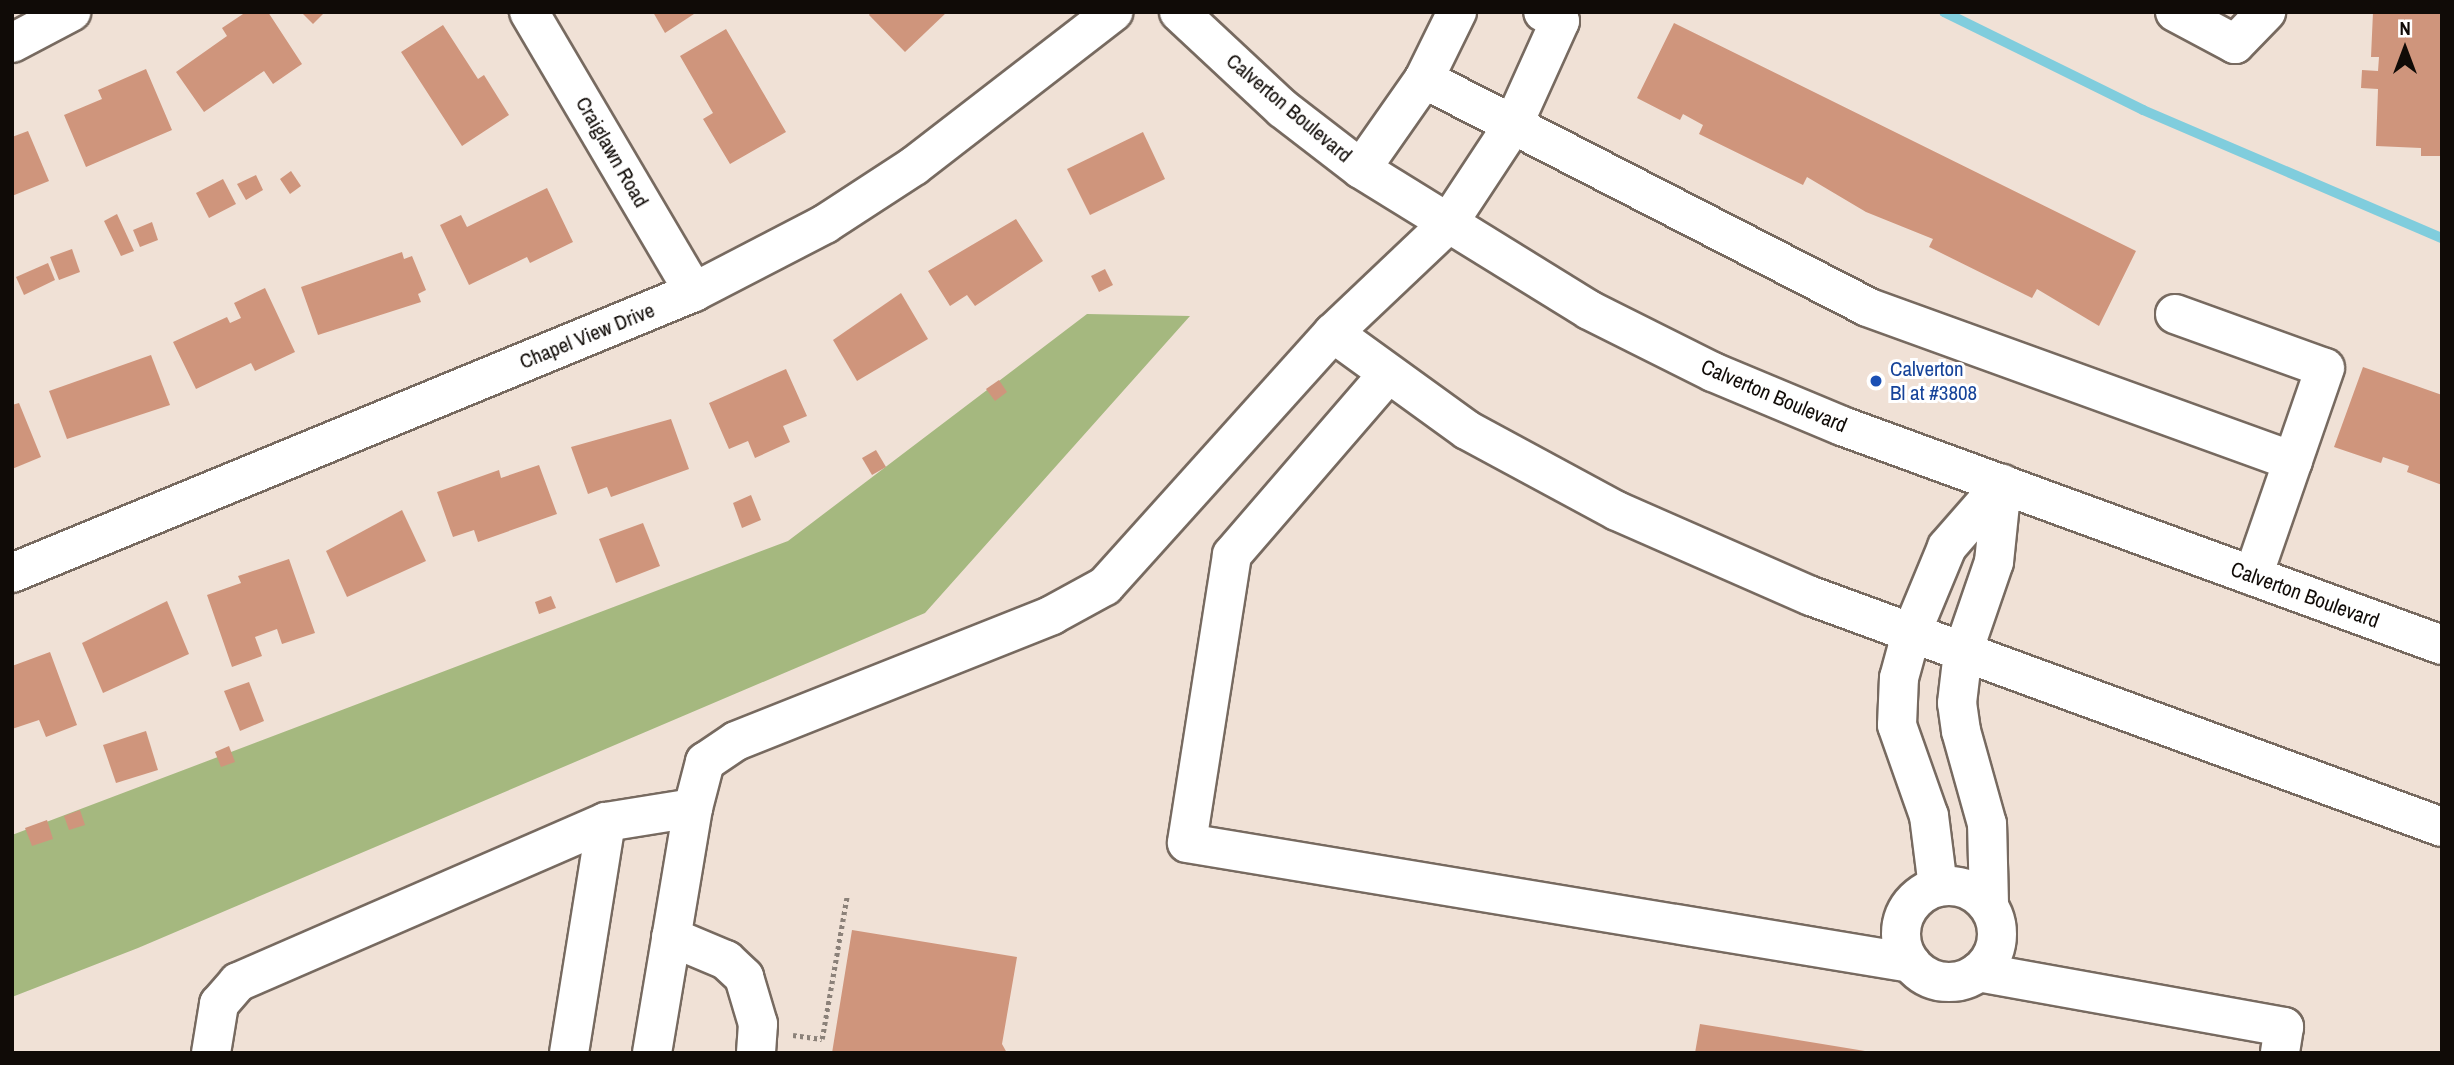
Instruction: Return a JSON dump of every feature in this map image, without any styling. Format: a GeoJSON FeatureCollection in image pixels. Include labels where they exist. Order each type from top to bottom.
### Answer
{"type":"FeatureCollection","features":[{"type":"Feature","properties":{"kind":"street"},"geometry":{"type":"LineString","coordinates":[[12,43],[71,12]]}},
{"type":"Feature","properties":{"kind":"street","name":"Craiglawn Road"},"geometry":{"type":"LineString","coordinates":[[530,12],[694,292]]}},
{"type":"Feature","properties":{"kind":"street","name":"Chapel View Drive"},"geometry":{"type":"LineString","coordinates":[[12,573],[694,292],[825,224],[914,166],[1113,12]]}},
{"type":"Feature","properties":{"kind":"street","name":"Calverton Boulevard"},"geometry":{"type":"LineString","coordinates":[[1179,12],[1283,109],[1361,169],[1447,225],[1589,310],[1713,372],[2002,484],[2442,645]]}},
{"type":"Feature","properties":{"kind":"street"},"geometry":{"type":"LineString","coordinates":[[1361,169],[1423,79],[1457,12]]}},
{"type":"Feature","properties":{"kind":"street"},"geometry":{"type":"LineString","coordinates":[[652,1053],[693,808],[705,762],[736,741],[1052,615],[1105,586],[1333,333],[1447,225],[1513,125],[1560,21],[1543,12]]}},
{"type":"Feature","properties":{"kind":"street"},"geometry":{"type":"LineString","coordinates":[[2175,12],[2235,44],[2266,12]]}},
{"type":"Feature","properties":{"kind":"street"},"geometry":{"type":"LineString","coordinates":[[1423,79],[1867,307],[2293,461]]}},
{"type":"Feature","properties":{"kind":"street"},"geometry":{"type":"LineString","coordinates":[[2175,314],[2325,368],[2253,576]]}},
{"type":"Feature","properties":{"kind":"street"},"geometry":{"type":"LineString","coordinates":[[1333,333],[1467,430],[1585,497],[1811,596],[2442,827]]}},
{"type":"Feature","properties":{"kind":"street"},"geometry":{"type":"LineString","coordinates":[[1388,374],[1232,555],[1187,843],[1910,962]]}},
{"type":"Feature","properties":{"kind":"street"},"geometry":{"type":"LineString","coordinates":[[1938,887],[1929,816],[1897,725],[1899,678],[1910,634],[1947,547],[2002,484]]}},
{"type":"Feature","properties":{"kind":"street"},"geometry":{"type":"LineString","coordinates":[[1989,904],[1965,888],[1938,887],[1923,893],[1903,918],[1903,949],[1910,962],[1921,974],[1950,982],[1979,972],[1989,962],[1997,941],[1989,904],[1987,824],[1963,742],[1957,703],[1963,652],[1994,562],[2002,484]]}},
{"type":"Feature","properties":{"kind":"street"},"geometry":{"type":"LineString","coordinates":[[211,1053],[219,1004],[238,982],[606,822],[693,808]]}},
{"type":"Feature","properties":{"kind":"street"},"geometry":{"type":"LineString","coordinates":[[569,1053],[606,822]]}},
{"type":"Feature","properties":{"kind":"street"},"geometry":{"type":"LineString","coordinates":[[671,937],[726,960],[744,977],[758,1024],[772,1044]]}},
{"type":"Feature","properties":{"kind":"street"},"geometry":{"type":"LineString","coordinates":[[1979,972],[2284,1027],[2280,1053]]}},
{"type":"Feature","properties":{"kind":"path"},"geometry":{"type":"LineString","coordinates":[[772,1044],[822,1039],[847,897]]}},
{"type":"Feature","properties":{"kind":"green space"},"geometry":{"type":"Polygon","coordinates":[[[1087,314],[1190,316],[925,613],[138,948],[12,997],[12,835],[788,541],[1087,314]]]}},
{"type":"Feature","properties":{"kind":"building"},"geometry":{"type":"Polygon","coordinates":[[[246,12],[268,12],[302,64],[273,84],[264,71],[204,112],[176,72],[227,36],[222,28],[246,12]]]}},
{"type":"Feature","properties":{"kind":"building"},"geometry":{"type":"Polygon","coordinates":[[[301,12],[325,12],[313,24],[301,12]]]}},
{"type":"Feature","properties":{"kind":"building"},"geometry":{"type":"Polygon","coordinates":[[[653,12],[697,12],[665,33],[653,12]]]}},
{"type":"Feature","properties":{"kind":"building"},"geometry":{"type":"Polygon","coordinates":[[[871,12],[947,12],[905,52],[869,15],[871,12]]]}},
{"type":"Feature","properties":{"kind":"building"},"geometry":{"type":"Polygon","coordinates":[[[2373,12],[2442,12],[2442,156],[2421,156],[2421,148],[2376,146],[2378,89],[2361,88],[2362,70],[2378,71],[2379,57],[2371,57],[2373,12]]]}},
{"type":"Feature","properties":{"kind":"building"},"geometry":{"type":"Polygon","coordinates":[[[1674,23],[2136,251],[2099,326],[2037,289],[2032,298],[1929,247],[1933,239],[1866,212],[1807,177],[1803,185],[1699,134],[1703,125],[1683,114],[1680,120],[1637,98],[1674,23]]]}},
{"type":"Feature","properties":{"kind":"building"},"geometry":{"type":"Polygon","coordinates":[[[443,25],[478,79],[484,75],[509,115],[462,146],[401,52],[443,25]]]}},
{"type":"Feature","properties":{"kind":"building"},"geometry":{"type":"Polygon","coordinates":[[[726,29],[786,132],[730,164],[703,119],[713,113],[680,56],[726,29]]]}},
{"type":"Feature","properties":{"kind":"building"},"geometry":{"type":"Polygon","coordinates":[[[146,69],[172,130],[86,167],[64,115],[102,99],[98,90],[146,69]]]}},
{"type":"Feature","properties":{"kind":"building"},"geometry":{"type":"Polygon","coordinates":[[[28,131],[49,181],[12,196],[12,137],[28,131]]]}},
{"type":"Feature","properties":{"kind":"building"},"geometry":{"type":"Polygon","coordinates":[[[1143,132],[1165,179],[1090,215],[1067,169],[1143,132]]]}},
{"type":"Feature","properties":{"kind":"building"},"geometry":{"type":"Polygon","coordinates":[[[291,171],[301,186],[290,194],[280,179],[291,171]]]}},
{"type":"Feature","properties":{"kind":"building"},"geometry":{"type":"Polygon","coordinates":[[[256,175],[263,190],[246,200],[237,184],[256,175]]]}},
{"type":"Feature","properties":{"kind":"building"},"geometry":{"type":"Polygon","coordinates":[[[223,179],[236,204],[209,218],[196,193],[223,179]]]}},
{"type":"Feature","properties":{"kind":"building"},"geometry":{"type":"Polygon","coordinates":[[[547,188],[573,242],[530,263],[527,257],[469,285],[440,225],[461,215],[467,227],[547,188]]]}},
{"type":"Feature","properties":{"kind":"building"},"geometry":{"type":"Polygon","coordinates":[[[117,214],[134,251],[121,256],[104,221],[117,214]]]}},
{"type":"Feature","properties":{"kind":"building"},"geometry":{"type":"Polygon","coordinates":[[[1016,219],[1043,261],[975,306],[967,295],[950,306],[928,271],[1016,219]]]}},
{"type":"Feature","properties":{"kind":"building"},"geometry":{"type":"Polygon","coordinates":[[[152,222],[158,240],[140,247],[133,230],[152,222]]]}},
{"type":"Feature","properties":{"kind":"building"},"geometry":{"type":"Polygon","coordinates":[[[72,249],[80,272],[59,280],[50,257],[72,249]]]}},
{"type":"Feature","properties":{"kind":"building"},"geometry":{"type":"Polygon","coordinates":[[[402,252],[404,259],[412,256],[426,290],[418,294],[421,302],[318,335],[301,287],[402,252]]]}},
{"type":"Feature","properties":{"kind":"building"},"geometry":{"type":"Polygon","coordinates":[[[48,263],[55,280],[24,295],[16,277],[48,263]]]}},
{"type":"Feature","properties":{"kind":"building"},"geometry":{"type":"Polygon","coordinates":[[[1105,269],[1113,285],[1099,292],[1091,276],[1105,269]]]}},
{"type":"Feature","properties":{"kind":"building"},"geometry":{"type":"Polygon","coordinates":[[[265,288],[295,352],[255,371],[251,363],[196,389],[173,342],[227,317],[230,323],[241,318],[234,303],[265,288]]]}},
{"type":"Feature","properties":{"kind":"building"},"geometry":{"type":"Polygon","coordinates":[[[901,293],[928,339],[857,381],[833,340],[901,293]]]}},
{"type":"Feature","properties":{"kind":"building"},"geometry":{"type":"Polygon","coordinates":[[[151,355],[170,405],[67,439],[49,391],[151,355]]]}},
{"type":"Feature","properties":{"kind":"building"},"geometry":{"type":"Polygon","coordinates":[[[2363,367],[2442,395],[2442,485],[2407,472],[2409,466],[2383,457],[2381,463],[2334,447],[2363,367]]]}},
{"type":"Feature","properties":{"kind":"building"},"geometry":{"type":"Polygon","coordinates":[[[786,369],[807,416],[783,426],[790,442],[755,458],[748,441],[729,449],[709,403],[786,369]]]}},
{"type":"Feature","properties":{"kind":"building"},"geometry":{"type":"Polygon","coordinates":[[[999,380],[1007,392],[995,401],[986,389],[999,380]]]}},
{"type":"Feature","properties":{"kind":"building"},"geometry":{"type":"Polygon","coordinates":[[[19,403],[41,457],[12,469],[12,405],[19,403]]]}},
{"type":"Feature","properties":{"kind":"building"},"geometry":{"type":"Polygon","coordinates":[[[671,419],[689,469],[611,497],[607,487],[588,494],[571,447],[671,419]]]}},
{"type":"Feature","properties":{"kind":"building"},"geometry":{"type":"Polygon","coordinates":[[[876,450],[886,467],[872,475],[862,458],[876,450]]]}},
{"type":"Feature","properties":{"kind":"building"},"geometry":{"type":"Polygon","coordinates":[[[539,465],[557,514],[478,542],[474,530],[453,537],[437,492],[499,470],[501,478],[539,465]]]}},
{"type":"Feature","properties":{"kind":"building"},"geometry":{"type":"Polygon","coordinates":[[[751,495],[761,520],[742,528],[733,503],[751,495]]]}},
{"type":"Feature","properties":{"kind":"building"},"geometry":{"type":"Polygon","coordinates":[[[402,510],[426,561],[347,597],[326,551],[402,510]]]}},
{"type":"Feature","properties":{"kind":"building"},"geometry":{"type":"Polygon","coordinates":[[[643,523],[660,566],[616,583],[599,539],[643,523]]]}},
{"type":"Feature","properties":{"kind":"building"},"geometry":{"type":"Polygon","coordinates":[[[289,559],[315,633],[282,644],[277,629],[255,637],[262,656],[232,667],[207,595],[241,583],[238,576],[289,559]]]}},
{"type":"Feature","properties":{"kind":"building"},"geometry":{"type":"Polygon","coordinates":[[[551,596],[556,608],[539,614],[535,602],[551,596]]]}},
{"type":"Feature","properties":{"kind":"building"},"geometry":{"type":"Polygon","coordinates":[[[167,601],[189,654],[103,693],[82,643],[167,601]]]}},
{"type":"Feature","properties":{"kind":"building"},"geometry":{"type":"Polygon","coordinates":[[[50,652],[77,725],[46,737],[39,720],[12,729],[12,666],[50,652]]]}},
{"type":"Feature","properties":{"kind":"building"},"geometry":{"type":"Polygon","coordinates":[[[249,682],[264,721],[240,731],[224,691],[249,682]]]}},
{"type":"Feature","properties":{"kind":"building"},"geometry":{"type":"Polygon","coordinates":[[[146,731],[158,770],[116,783],[103,745],[146,731]]]}},
{"type":"Feature","properties":{"kind":"building"},"geometry":{"type":"Polygon","coordinates":[[[229,746],[235,762],[221,767],[215,752],[229,746]]]}},
{"type":"Feature","properties":{"kind":"building"},"geometry":{"type":"Polygon","coordinates":[[[80,810],[85,825],[69,830],[64,816],[80,810]]]}},
{"type":"Feature","properties":{"kind":"building"},"geometry":{"type":"Polygon","coordinates":[[[47,820],[53,839],[32,846],[25,828],[47,820]]]}},
{"type":"Feature","properties":{"kind":"building"},"geometry":{"type":"Polygon","coordinates":[[[852,930],[1017,957],[1002,1044],[1007,1053],[832,1053],[852,930]]]}},
{"type":"Feature","properties":{"kind":"building"},"geometry":{"type":"Polygon","coordinates":[[[1700,1024],[1865,1051],[1865,1053],[1695,1053],[1700,1024]]]}},
{"type":"Feature","properties":{"kind":"waterway"},"geometry":{"type":"LineString","coordinates":[[1944,12],[2143,110],[2442,238]]}},
{"type":"Feature","properties":{"kind":"place","name":"Calverton Bl at #3808"},"geometry":{"type":"Point","coordinates":[1876,381]}}]}
